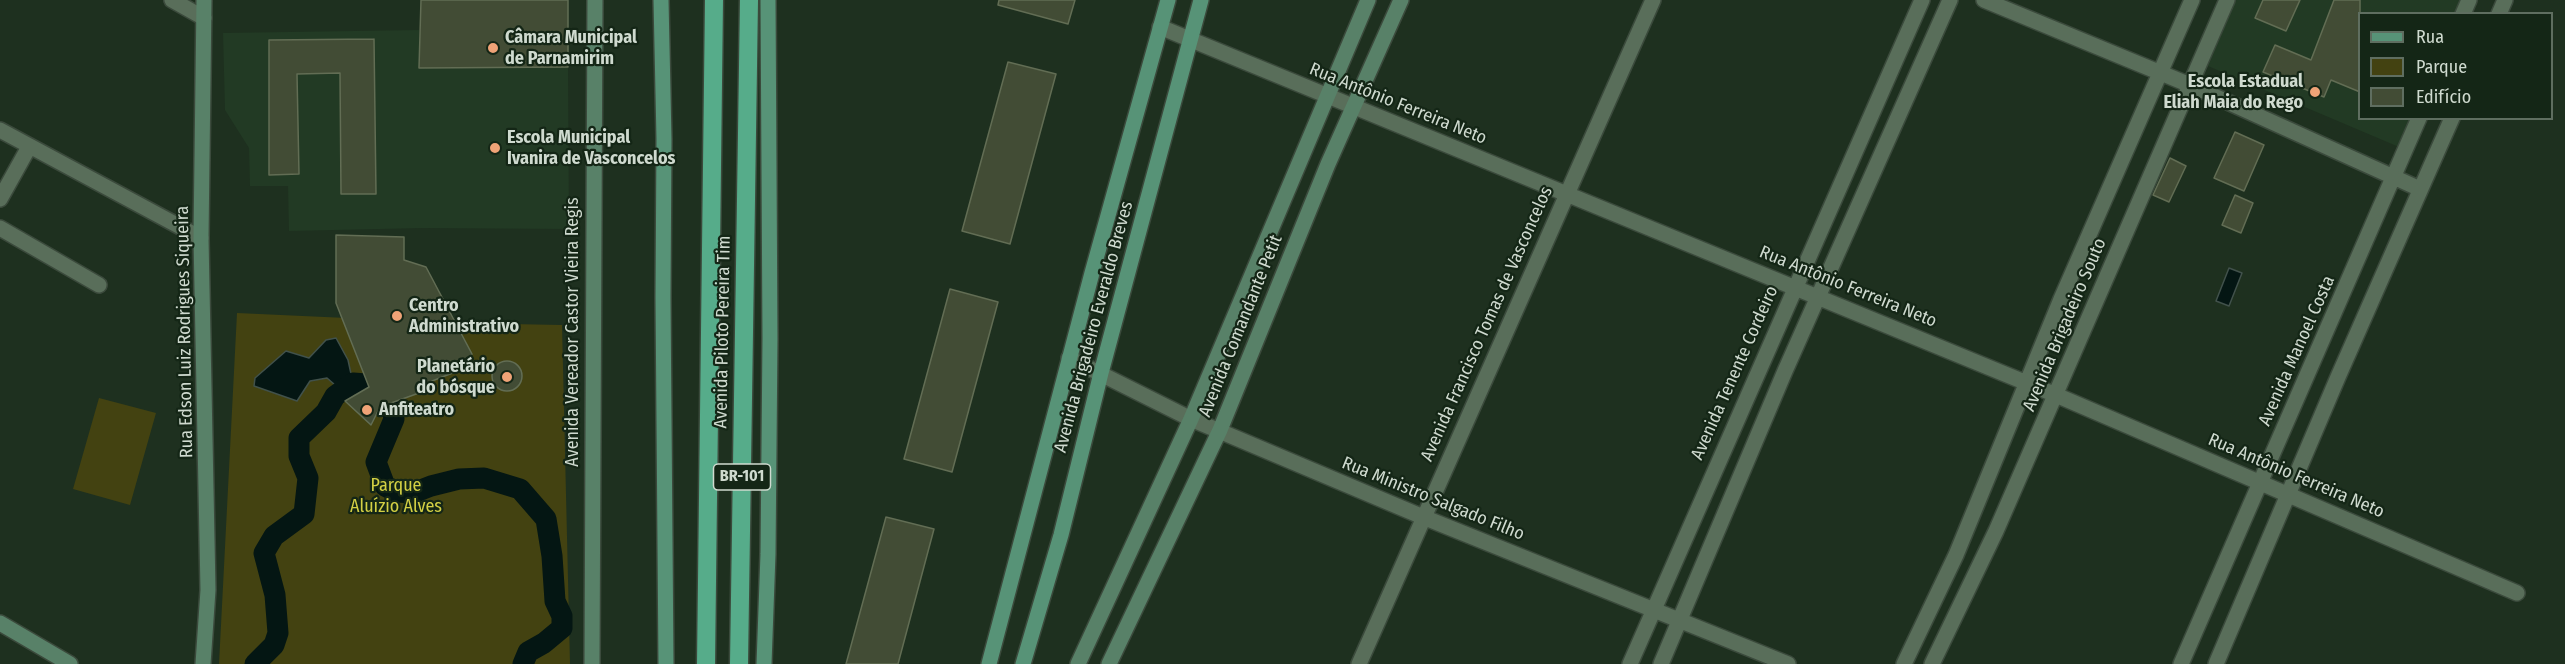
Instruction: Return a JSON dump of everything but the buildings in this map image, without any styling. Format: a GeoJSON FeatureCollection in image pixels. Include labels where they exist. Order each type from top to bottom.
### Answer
{"type":"FeatureCollection","features":[{"type":"Feature","properties":{"kind":"highway","name":"Avenida Piloto Pereira Tim"},"geometry":{"type":"LineString","coordinates":[[706,664],[714,0]]}},
{"type":"Feature","properties":{"kind":"highway","name":"Avenida Piloto Pereira Tim"},"geometry":{"type":"LineString","coordinates":[[739,664],[749,0]]}},
{"type":"Feature","properties":{"kind":"main road"},"geometry":{"type":"LineString","coordinates":[[661,0],[664,139],[666,664]]}},
{"type":"Feature","properties":{"kind":"main road"},"geometry":{"type":"LineString","coordinates":[[764,664],[768,554],[770,338],[768,0]]}},
{"type":"Feature","properties":{"kind":"main road","name":"Avenida Brigadeiro Everaldo Breves"},"geometry":{"type":"LineString","coordinates":[[989,664],[1069,358],[1168,0]]}},
{"type":"Feature","properties":{"kind":"main road","name":"Avenida Brigadeiro Everaldo Breves"},"geometry":{"type":"LineString","coordinates":[[1023,664],[1060,535],[1201,0]]}},
{"type":"Feature","properties":{"kind":"street"},"geometry":{"type":"LineString","coordinates":[[172,0],[204,18]]}},
{"type":"Feature","properties":{"kind":"street","name":"Rua Edson Luiz Rodrigues Siqueira"},"geometry":{"type":"LineString","coordinates":[[203,664],[208,590],[201,237],[204,0]]}},
{"type":"Feature","properties":{"kind":"street","name":"Avenida Vereador Castor Vieira Regis"},"geometry":{"type":"LineString","coordinates":[[592,664],[595,0]]}},
{"type":"Feature","properties":{"kind":"street","name":"Avenida Comandante Petit"},"geometry":{"type":"LineString","coordinates":[[1078,664],[1191,419],[1368,0]]}},
{"type":"Feature","properties":{"kind":"street","name":"Avenida Comandante Petit"},"geometry":{"type":"LineString","coordinates":[[1109,664],[1220,430],[1328,164],[1401,0]]}},
{"type":"Feature","properties":{"kind":"street","name":"Avenida Francisco Tomas de Vasconcelos"},"geometry":{"type":"LineString","coordinates":[[1359,664],[1422,517],[1653,0]]}},
{"type":"Feature","properties":{"kind":"street","name":"Avenida Tenente Cordeiro"},"geometry":{"type":"LineString","coordinates":[[1630,664],[1922,0]]}},
{"type":"Feature","properties":{"kind":"street"},"geometry":{"type":"LineString","coordinates":[[1661,664],[1780,382],[1950,0]]}},
{"type":"Feature","properties":{"kind":"street"},"geometry":{"type":"LineString","coordinates":[[1984,0],[2190,85],[2420,189]]}},
{"type":"Feature","properties":{"kind":"street","name":"Avenida Brigadeiro Souto"},"geometry":{"type":"LineString","coordinates":[[1904,664],[1956,555],[2159,72],[2192,0]]}},
{"type":"Feature","properties":{"kind":"street","name":"Avenida Brigadeiro Souto"},"geometry":{"type":"LineString","coordinates":[[1932,664],[1996,531],[2227,0]]}},
{"type":"Feature","properties":{"kind":"street","name":"Rua Antônio Ferreira Neto"},"geometry":{"type":"LineString","coordinates":[[1160,27],[1566,195],[1820,296],[2517,593]]}},
{"type":"Feature","properties":{"kind":"street","name":"Avenida Manoel Costa"},"geometry":{"type":"LineString","coordinates":[[2181,664],[2418,120]]}},
{"type":"Feature","properties":{"kind":"street"},"geometry":{"type":"LineString","coordinates":[[2216,664],[2451,120]]}},
{"type":"Feature","properties":{"kind":"street"},"geometry":{"type":"LineString","coordinates":[[0,130],[201,237]]}},
{"type":"Feature","properties":{"kind":"street"},"geometry":{"type":"LineString","coordinates":[[0,199],[29,147]]}},
{"type":"Feature","properties":{"kind":"street"},"geometry":{"type":"LineString","coordinates":[[0,228],[99,285]]}},
{"type":"Feature","properties":{"kind":"street","name":"Rua Ministro Salgado Filho"},"geometry":{"type":"LineString","coordinates":[[1069,358],[1191,419],[1422,517],[1788,664]]}},
{"type":"Feature","properties":{"kind":"street"},"geometry":{"type":"LineString","coordinates":[[0,622],[70,664]]}},
{"type":"Feature","properties":{"kind":"shaded area","name":"Escola Estadual Eliah Maia do Rego"},"geometry":{"type":"Polygon","coordinates":[[[2236,0],[2463,0],[2457,12],[2358,12],[2358,120],[2412,120],[2399,147],[2208,66],[2236,0]]]}},
{"type":"Feature","properties":{"kind":"shaded area"},"geometry":{"type":"Polygon","coordinates":[[[419,30],[419,67],[568,67],[569,229],[423,228],[289,231],[288,186],[250,186],[249,148],[225,110],[223,33],[419,30]]]}},
{"type":"Feature","properties":{"kind":"shaded area"},"geometry":{"type":"Polygon","coordinates":[[[2229,268],[2242,273],[2229,306],[2216,301],[2229,268]]]}},
{"type":"Feature","properties":{"kind":"shaded area"},"geometry":{"type":"Polygon","coordinates":[[[336,338],[348,360],[353,383],[342,391],[327,378],[310,381],[297,401],[254,386],[255,378],[286,351],[309,358],[326,340],[336,338]]]}},
{"type":"Feature","properties":{"kind":"green space","name":"Parque Aluízio Alves"},"geometry":{"type":"Polygon","coordinates":[[[237,313],[456,323],[562,325],[570,664],[219,664],[237,313]]]}},
{"type":"Feature","properties":{"kind":"green space"},"geometry":{"type":"Polygon","coordinates":[[[99,398],[156,413],[130,505],[73,489],[99,398]]]}},
{"type":"Feature","properties":{"kind":"waterway"},"geometry":{"type":"LineString","coordinates":[[255,664],[274,645],[278,633],[275,595],[264,553],[274,536],[304,514],[308,478],[299,456],[299,438],[326,412],[335,396],[353,383],[366,384],[391,404],[394,419],[376,462],[385,486],[397,492],[413,493],[459,479],[484,478],[520,489],[546,519],[552,556],[555,601],[562,616],[562,628],[544,643],[528,652],[523,664]]}},
{"type":"Feature","properties":{"kind":"place","name":"Câmara Municipal de Parnamirim"},"geometry":{"type":"Point","coordinates":[493,48]}},
{"type":"Feature","properties":{"kind":"place","name":"Escola Estadual Eliah Maia do Rego"},"geometry":{"type":"Point","coordinates":[2315,92]}},
{"type":"Feature","properties":{"kind":"place","name":"Escola Municipal Ivanira de Vasconcelos"},"geometry":{"type":"Point","coordinates":[495,148]}},
{"type":"Feature","properties":{"kind":"place","name":"Centro Administrativo"},"geometry":{"type":"Point","coordinates":[397,316]}},
{"type":"Feature","properties":{"kind":"place","name":"Planetário do bósque"},"geometry":{"type":"Point","coordinates":[507,377]}},
{"type":"Feature","properties":{"kind":"place","name":"Anfiteatro"},"geometry":{"type":"Point","coordinates":[367,410]}}]}
